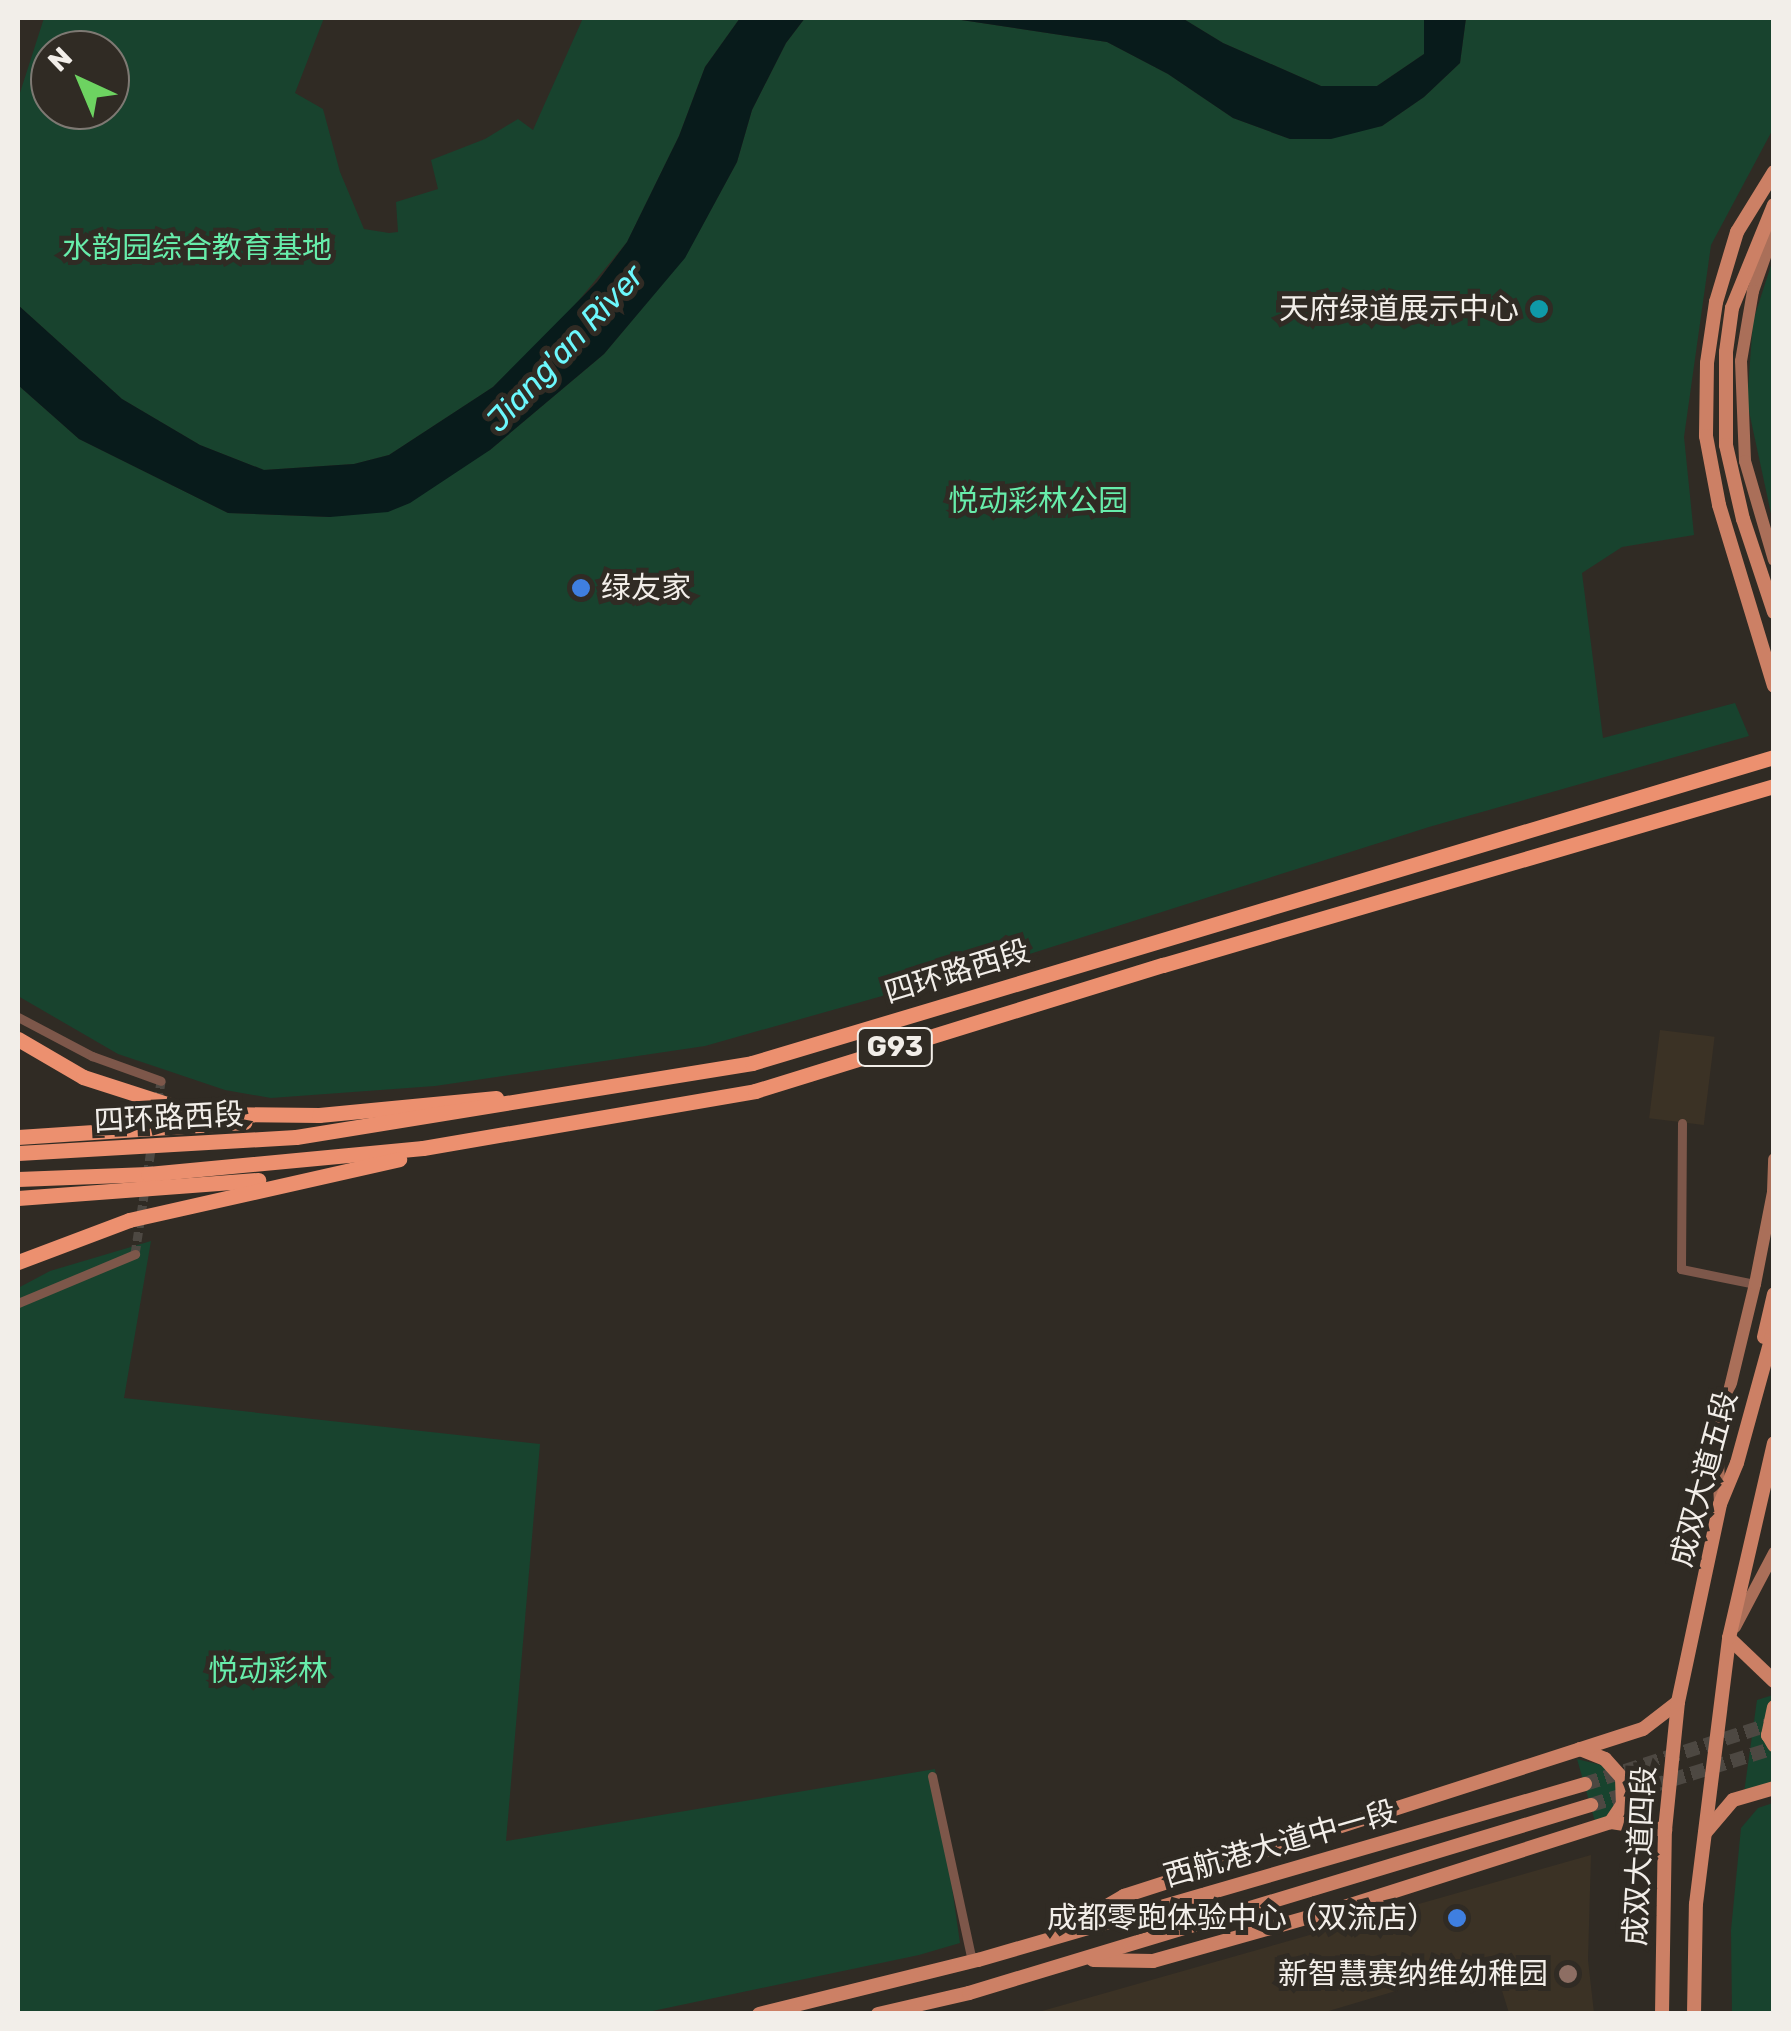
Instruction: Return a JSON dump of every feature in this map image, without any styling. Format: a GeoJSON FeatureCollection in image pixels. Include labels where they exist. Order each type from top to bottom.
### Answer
{"type":"FeatureCollection","features":[{"type":"Feature","properties":{"kind":"highway","name":"四环路西段"},"geometry":{"type":"LineString","coordinates":[[18,1153],[296,1137],[752,1063],[1774,757]]}},
{"type":"Feature","properties":{"kind":"highway","name":"四环路西段"},"geometry":{"type":"LineString","coordinates":[[18,1179],[167,1172],[423,1148],[755,1091],[1163,965],[1774,786]]}},
{"type":"Feature","properties":{"kind":"highway"},"geometry":{"type":"LineString","coordinates":[[18,1040],[83,1077],[182,1109],[319,1115]]}},
{"type":"Feature","properties":{"kind":"highway"},"geometry":{"type":"LineString","coordinates":[[18,1137],[145,1132],[434,1100],[555,1095]]}},
{"type":"Feature","properties":{"kind":"highway"},"geometry":{"type":"LineString","coordinates":[[18,1262],[129,1220],[394,1161],[423,1148]]}},
{"type":"Feature","properties":{"kind":"highway"},"geometry":{"type":"LineString","coordinates":[[18,1198],[346,1171]]}},
{"type":"Feature","properties":{"kind":"main road"},"geometry":{"type":"LineString","coordinates":[[1774,172],[1737,232],[1716,302],[1708,362],[1706,436],[1719,505],[1774,686]]}},
{"type":"Feature","properties":{"kind":"main road"},"geometry":{"type":"LineString","coordinates":[[1774,204],[1732,308],[1726,444],[1743,518],[1774,612]]}},
{"type":"Feature","properties":{"kind":"main road"},"geometry":{"type":"LineString","coordinates":[[1737,1464],[1772,1300]]}},
{"type":"Feature","properties":{"kind":"main road","name":"成双大道五段"},"geometry":{"type":"LineString","coordinates":[[1678,1702],[1720,1504],[1737,1464],[1774,1330]]}},
{"type":"Feature","properties":{"kind":"main road","name":"成双大道五段"},"geometry":{"type":"LineString","coordinates":[[1721,1709],[1729,1638],[1774,1443]]}},
{"type":"Feature","properties":{"kind":"main road"},"geometry":{"type":"LineString","coordinates":[[1729,1638],[1774,1681]]}},
{"type":"Feature","properties":{"kind":"main road"},"geometry":{"type":"LineString","coordinates":[[1050,1939],[1124,1896],[1643,1730],[1678,1702]]}},
{"type":"Feature","properties":{"kind":"main road","name":"成双大道四段"},"geometry":{"type":"LineString","coordinates":[[1662,2014],[1665,1830],[1678,1702]]}},
{"type":"Feature","properties":{"kind":"main road"},"geometry":{"type":"LineString","coordinates":[[1774,1707],[1768,1735],[1774,1745]]}},
{"type":"Feature","properties":{"kind":"main road","name":"成双大道四段"},"geometry":{"type":"LineString","coordinates":[[1694,2014],[1696,1904],[1721,1709]]}},
{"type":"Feature","properties":{"kind":"main road"},"geometry":{"type":"LineString","coordinates":[[1580,1749],[1605,1759],[1622,1778],[1624,1804],[1610,1822]]}},
{"type":"Feature","properties":{"kind":"main road","name":"西航港大道中一段"},"geometry":{"type":"LineString","coordinates":[[758,2014],[972,1961],[1584,1784]]}},
{"type":"Feature","properties":{"kind":"main road"},"geometry":{"type":"LineString","coordinates":[[1705,1833],[1734,1800],[1774,1788]]}},
{"type":"Feature","properties":{"kind":"main road","name":"西航港大道中一段"},"geometry":{"type":"LineString","coordinates":[[878,2014],[1077,1960],[1591,1805]]}},
{"type":"Feature","properties":{"kind":"main road"},"geometry":{"type":"LineString","coordinates":[[1077,1960],[1153,1961],[1335,1910],[1610,1822],[1665,1830]]}},
{"type":"Feature","properties":{"kind":"street"},"geometry":{"type":"LineString","coordinates":[[1774,231],[1753,292],[1741,377],[1745,461],[1774,560]]}},
{"type":"Feature","properties":{"kind":"street"},"geometry":{"type":"LineString","coordinates":[[18,1017],[92,1056],[161,1081]]}},
{"type":"Feature","properties":{"kind":"street"},"geometry":{"type":"LineString","coordinates":[[1682,1123],[1681,1270],[1755,1284]]}},
{"type":"Feature","properties":{"kind":"street"},"geometry":{"type":"LineString","coordinates":[[1720,1504],[1716,1441],[1755,1284],[1773,1192],[1774,1158]]}},
{"type":"Feature","properties":{"kind":"street"},"geometry":{"type":"LineString","coordinates":[[18,1302],[135,1254]]}},
{"type":"Feature","properties":{"kind":"street"},"geometry":{"type":"LineString","coordinates":[[1729,1638],[1774,1553]]}},
{"type":"Feature","properties":{"kind":"street"},"geometry":{"type":"LineString","coordinates":[[932,1776],[972,1961]]}},
{"type":"Feature","properties":{"kind":"shaded area"},"geometry":{"type":"Polygon","coordinates":[[[1660,1030],[1715,1037],[1704,1125],[1649,1118],[1660,1030]]]}},
{"type":"Feature","properties":{"kind":"shaded area"},"geometry":{"type":"Polygon","coordinates":[[[1591,1855],[1588,1960],[1594,2013],[1509,2013],[1493,1962],[1322,2013],[1035,2013],[1591,1855]]]}},
{"type":"Feature","properties":{"kind":"green space","name":"水韵园综合教育基地"},"geometry":{"type":"Polygon","coordinates":[[[44,18],[324,18],[295,93],[323,109],[340,172],[364,229],[389,233],[398,232],[396,202],[438,189],[431,160],[485,139],[518,119],[533,130],[583,18],[740,18],[705,67],[679,136],[627,242],[565,317],[493,387],[389,455],[354,464],[264,470],[200,445],[122,399],[18,305],[18,99],[30,62],[30,130],[130,130],[130,30],[40,30],[44,18]]]}},
{"type":"Feature","properties":{"kind":"green space","name":"悦动彩林公园"},"geometry":{"type":"Polygon","coordinates":[[[805,18],[948,18],[1107,42],[1168,74],[1233,118],[1290,139],[1382,126],[1424,97],[1460,63],[1466,18],[1773,18],[1773,129],[1711,245],[1684,437],[1694,535],[1622,547],[1582,573],[1603,738],[1735,703],[1749,736],[1429,827],[1017,958],[705,1046],[435,1086],[271,1098],[225,1090],[118,1054],[18,996],[18,385],[79,439],[228,513],[330,517],[490,450],[604,354],[685,257],[737,162],[752,110],[786,43],[805,18]]]}},
{"type":"Feature","properties":{"kind":"green space"},"geometry":{"type":"Polygon","coordinates":[[[1182,18],[1424,18],[1424,54],[1377,86],[1321,86],[1223,43],[1182,18]]]}},
{"type":"Feature","properties":{"kind":"green space"},"geometry":{"type":"Polygon","coordinates":[[[1773,259],[1773,523],[1747,402],[1753,321],[1773,259]]]}},
{"type":"Feature","properties":{"kind":"green space","name":"悦动彩林"},"geometry":{"type":"Polygon","coordinates":[[[151,1241],[124,1398],[540,1444],[506,1841],[935,1769],[960,1943],[643,2013],[18,2014],[18,1288],[50,1271],[151,1241]]]}},
{"type":"Feature","properties":{"kind":"green space"},"geometry":{"type":"Polygon","coordinates":[[[1773,1695],[1769,1707],[1773,1784],[1744,1793],[1757,1700],[1773,1695]]]}},
{"type":"Feature","properties":{"kind":"green space"},"geometry":{"type":"Polygon","coordinates":[[[1577,1759],[1605,1766],[1617,1783],[1617,1801],[1609,1816],[1596,1825],[1577,1759]]]}},
{"type":"Feature","properties":{"kind":"green space"},"geometry":{"type":"Polygon","coordinates":[[[1773,1803],[1773,2013],[1732,2013],[1731,1930],[1741,1828],[1758,1808],[1773,1803]]]}},
{"type":"Feature","properties":{"kind":"water","name":"Jiang'an River"},"geometry":{"type":"Polygon","coordinates":[[[740,18],[805,18],[786,43],[752,110],[737,162],[685,258],[604,354],[490,450],[410,503],[388,512],[330,517],[228,513],[79,439],[18,385],[18,305],[122,399],[200,445],[264,470],[354,464],[389,455],[493,387],[597,282],[627,242],[679,136],[705,67],[740,18]]]}},
{"type":"Feature","properties":{"kind":"water"},"geometry":{"type":"Polygon","coordinates":[[[948,18],[1182,18],[1223,43],[1321,86],[1377,86],[1424,54],[1424,18],[1466,18],[1460,63],[1424,97],[1382,126],[1331,139],[1290,139],[1233,118],[1168,74],[1107,42],[948,18]]]}},
{"type":"Feature","properties":{"kind":"tunnel"},"geometry":{"type":"LineString","coordinates":[[154,1128],[161,1081]]}},
{"type":"Feature","properties":{"kind":"tunnel"},"geometry":{"type":"LineString","coordinates":[[135,1254],[152,1143]]}},
{"type":"Feature","properties":{"kind":"tunnel"},"geometry":{"type":"LineString","coordinates":[[1585,1784],[1774,1723]]}},
{"type":"Feature","properties":{"kind":"tunnel"},"geometry":{"type":"LineString","coordinates":[[1591,1805],[1774,1748]]}},
{"type":"Feature","properties":{"kind":"place","name":"天府绿道展示中心"},"geometry":{"type":"Point","coordinates":[1539,309]}},
{"type":"Feature","properties":{"kind":"place","name":"绿友家"},"geometry":{"type":"Point","coordinates":[581,588]}},
{"type":"Feature","properties":{"kind":"place","name":"成都零跑体验中心（双流店）"},"geometry":{"type":"Point","coordinates":[1457,1918]}},
{"type":"Feature","properties":{"kind":"place","name":"新智慧赛纳维幼稚园"},"geometry":{"type":"Point","coordinates":[1568,1974]}}]}
